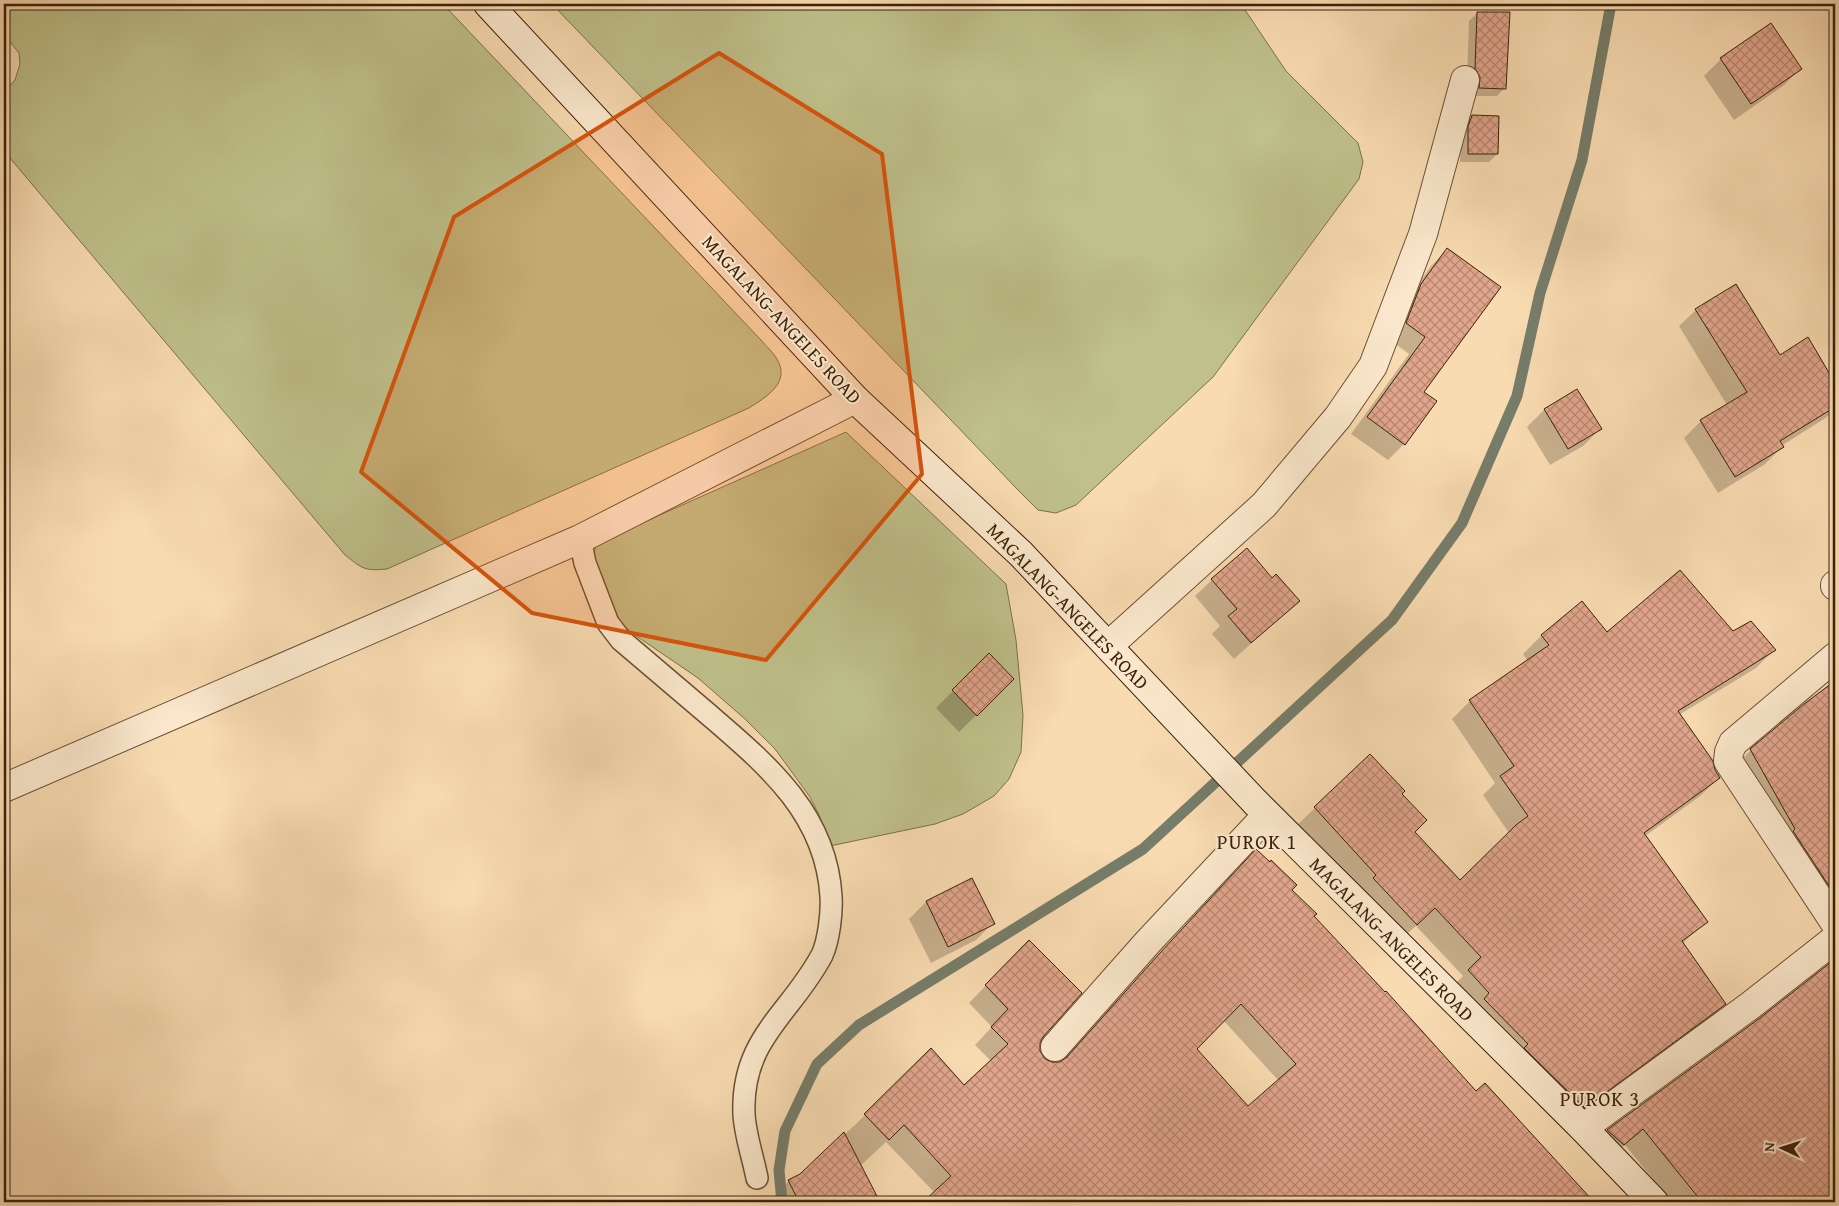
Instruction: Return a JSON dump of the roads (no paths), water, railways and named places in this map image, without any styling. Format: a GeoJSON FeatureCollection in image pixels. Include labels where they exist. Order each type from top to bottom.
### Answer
{"type":"FeatureCollection","features":[{"type":"Feature","properties":{"kind":"street","name":"MAGALANG-ANGELES ROAD"},"geometry":{"type":"LineString","coordinates":[[488,4],[856,399],[1020,554],[1261,808],[1583,1128],[1654,1202]]}},
{"type":"Feature","properties":{"kind":"street"},"geometry":{"type":"LineString","coordinates":[[1108,646],[1264,505],[1338,417],[1373,366],[1423,234],[1465,80]]}},
{"type":"Feature","properties":{"kind":"street"},"geometry":{"type":"LineString","coordinates":[[4,788],[580,539],[856,399]]}},
{"type":"Feature","properties":{"kind":"street"},"geometry":{"type":"LineString","coordinates":[[1835,657],[1733,743],[1728,761],[1835,923]]}},
{"type":"Feature","properties":{"kind":"street"},"geometry":{"type":"LineString","coordinates":[[1056,1047],[1261,808]]}},
{"type":"Feature","properties":{"kind":"street"},"geometry":{"type":"LineString","coordinates":[[1583,1128],[1751,1005],[1835,939]]}},
{"type":"Feature","properties":{"kind":"lane"},"geometry":{"type":"LineString","coordinates":[[580,539],[585,563],[608,623],[621,640],[760,758],[797,801],[817,836],[829,870],[832,913],[822,954],[793,998],[760,1042],[745,1088],[744,1116],[757,1178]]}},
{"type":"Feature","properties":{"kind":"waterway"},"geometry":{"type":"LineString","coordinates":[[782,1202],[779,1170],[785,1131],[817,1064],[859,1025],[1143,849],[1392,620],[1462,523],[1517,396],[1540,293],[1582,160],[1611,4]]}},
{"type":"Feature","properties":{"kind":"district","name":"PUROK 1"},"geometry":{"type":"Point","coordinates":[1257,842]}},
{"type":"Feature","properties":{"kind":"district","name":"PUROK 3"},"geometry":{"type":"Point","coordinates":[1600,1099]}}]}
